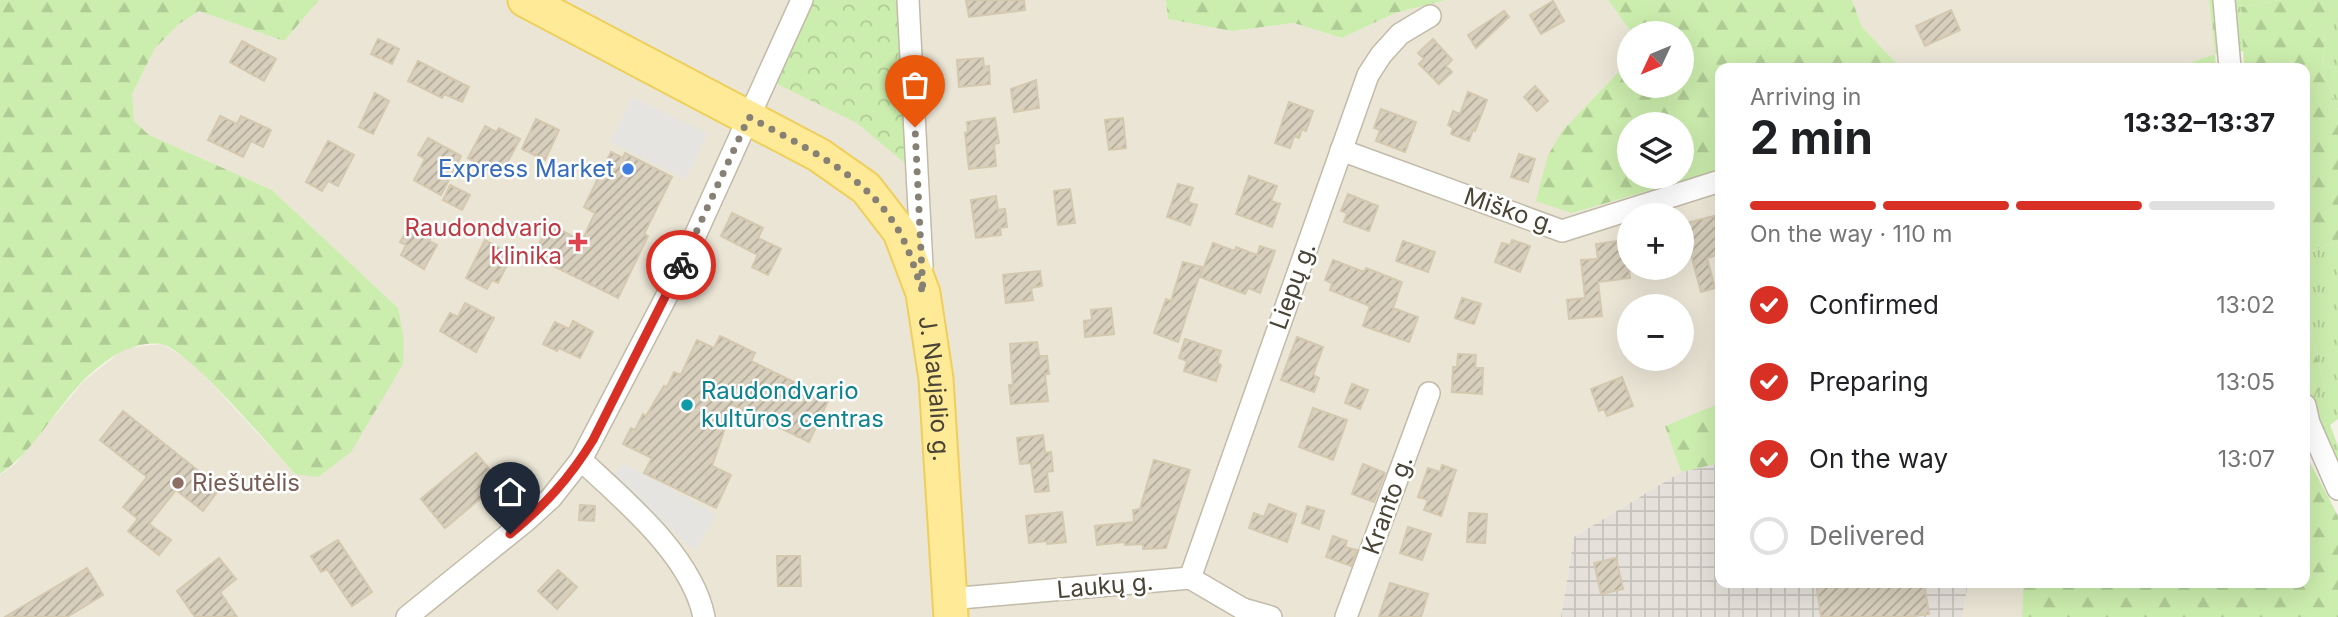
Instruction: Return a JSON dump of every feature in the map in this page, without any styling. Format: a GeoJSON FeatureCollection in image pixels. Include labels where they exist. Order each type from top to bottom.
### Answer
{"type":"FeatureCollection","features":[{"type":"Feature","properties":{"kind":"main road","name":"J. Naujalio g."},"geometry":{"type":"LineString","coordinates":[[525,0],[819,155],[866,188],[900,232],[923,293],[936,379],[950,608]]}},
{"type":"Feature","properties":{"kind":"street"},"geometry":{"type":"LineString","coordinates":[[407,617],[536,512],[568,479],[581,460],[668,293],[802,0]]}},
{"type":"Feature","properties":{"kind":"street"},"geometry":{"type":"LineString","coordinates":[[908,0],[923,293]]}},
{"type":"Feature","properties":{"kind":"street"},"geometry":{"type":"LineString","coordinates":[[2224,0],[2230,63]]}},
{"type":"Feature","properties":{"kind":"street","name":"Liepų g."},"geometry":{"type":"LineString","coordinates":[[1190,578],[1368,75],[1400,34],[1430,16]]}},
{"type":"Feature","properties":{"kind":"street","name":"Miško g."},"geometry":{"type":"LineString","coordinates":[[1342,150],[1562,231],[1715,183]]}},
{"type":"Feature","properties":{"kind":"street","name":"Kranto g."},"geometry":{"type":"LineString","coordinates":[[1346,617],[1429,393]]}},
{"type":"Feature","properties":{"kind":"street"},"geometry":{"type":"LineString","coordinates":[[2310,424],[2338,489]]}},
{"type":"Feature","properties":{"kind":"street"},"geometry":{"type":"LineString","coordinates":[[581,460],[681,563],[696,591],[704,617]]}},
{"type":"Feature","properties":{"kind":"street","name":"Laukų g."},"geometry":{"type":"LineString","coordinates":[[950,608],[1190,578],[1246,613],[1271,617]]}},
{"type":"Feature","properties":{"kind":"shaded area"},"geometry":{"type":"Polygon","coordinates":[[[319,0],[1166,0],[1168,19],[1232,31],[1294,23],[1342,38],[1395,13],[1446,0],[1608,0],[1623,21],[1617,21],[1617,74],[1563,130],[1572,213],[1655,189],[1694,189],[1694,178],[1715,171],[1715,405],[1665,426],[1681,472],[1574,537],[1561,617],[0,617],[0,475],[15,464],[83,382],[125,348],[162,344],[191,361],[295,474],[398,308],[272,190],[149,135],[134,121],[132,94],[155,48],[179,24],[199,11],[284,41],[319,0]]]}},
{"type":"Feature","properties":{"kind":"shaded area"},"geometry":{"type":"Polygon","coordinates":[[[1852,0],[2209,0],[2215,54],[2189,63],[1896,63],[1862,27],[1852,0]]]}},
{"type":"Feature","properties":{"kind":"shaded area"},"geometry":{"type":"Polygon","coordinates":[[[632,97],[708,133],[686,179],[610,142],[632,97]]]}},
{"type":"Feature","properties":{"kind":"shaded area"},"geometry":{"type":"Polygon","coordinates":[[[623,463],[716,514],[695,551],[612,476],[623,463]]]}},
{"type":"Feature","properties":{"kind":"shaded area"},"geometry":{"type":"Polygon","coordinates":[[[1715,464],[1715,588],[1967,588],[1962,617],[1561,617],[1574,537],[1681,472],[1715,464]]]}},
{"type":"Feature","properties":{"kind":"shaded area"},"geometry":{"type":"Polygon","coordinates":[[[1967,588],[2023,588],[2022,617],[1962,617],[1967,588]]]}},
{"type":"Feature","properties":{"kind":"green space"},"geometry":{"type":"Polygon","coordinates":[[[0,0],[319,0],[284,41],[199,11],[179,24],[155,48],[132,94],[134,121],[149,135],[272,190],[398,308],[404,340],[403,364],[351,452],[318,477],[295,474],[210,381],[174,350],[161,344],[138,345],[128,349],[90,374],[33,443],[0,474],[0,0]]]}},
{"type":"Feature","properties":{"kind":"green space"},"geometry":{"type":"Polygon","coordinates":[[[810,0],[900,0],[907,165],[857,123],[773,82],[810,0]]]}},
{"type":"Feature","properties":{"kind":"green space"},"geometry":{"type":"Polygon","coordinates":[[[1166,0],[1446,0],[1395,13],[1342,38],[1294,23],[1232,31],[1168,19],[1166,0]]]}},
{"type":"Feature","properties":{"kind":"green space"},"geometry":{"type":"Polygon","coordinates":[[[1608,0],[1852,0],[1862,27],[1896,63],[1715,63],[1715,171],[1694,178],[1694,112],[1617,112],[1617,189],[1655,189],[1572,213],[1536,201],[1548,155],[1563,130],[1617,74],[1617,98],[1694,98],[1694,21],[1623,21],[1608,0]]]}},
{"type":"Feature","properties":{"kind":"green space"},"geometry":{"type":"Polygon","coordinates":[[[2209,0],[2279,0],[2241,7],[2244,51],[2215,54],[2209,0]]]}},
{"type":"Feature","properties":{"kind":"green space"},"geometry":{"type":"Polygon","coordinates":[[[2279,0],[2338,0],[2338,20],[2325,26],[2323,73],[2338,110],[2338,242],[2310,251],[2310,63],[2244,63],[2241,7],[2279,0]]]}},
{"type":"Feature","properties":{"kind":"green space"},"geometry":{"type":"Polygon","coordinates":[[[2338,20],[2338,110],[2323,73],[2325,25],[2338,20]]]}},
{"type":"Feature","properties":{"kind":"green space"},"geometry":{"type":"Polygon","coordinates":[[[2215,54],[2216,63],[2189,63],[2215,54]]]}},
{"type":"Feature","properties":{"kind":"green space"},"geometry":{"type":"Polygon","coordinates":[[[2338,242],[2338,419],[2330,425],[2338,446],[2338,465],[2325,441],[2311,397],[2325,387],[2310,328],[2310,251],[2338,242]]]}},
{"type":"Feature","properties":{"kind":"green space"},"geometry":{"type":"Polygon","coordinates":[[[2310,328],[2325,387],[2311,397],[2310,393],[2310,328]]]}},
{"type":"Feature","properties":{"kind":"green space"},"geometry":{"type":"Polygon","coordinates":[[[1715,405],[1715,464],[1681,472],[1665,426],[1715,405]]]}},
{"type":"Feature","properties":{"kind":"green space"},"geometry":{"type":"Polygon","coordinates":[[[2310,463],[2338,516],[2338,617],[2022,617],[2023,588],[2310,588],[2310,463]]]}},
{"type":"Feature","properties":{"kind":"building"},"geometry":{"type":"Polygon","coordinates":[[[966,0],[1024,0],[1025,10],[969,17],[966,0]]]}},
{"type":"Feature","properties":{"kind":"building"},"geometry":{"type":"Polygon","coordinates":[[[1553,1],[1564,21],[1541,34],[1530,15],[1553,1]]]}},
{"type":"Feature","properties":{"kind":"building"},"geometry":{"type":"Polygon","coordinates":[[[1951,10],[1960,30],[1925,46],[1916,26],[1951,10]]]}},
{"type":"Feature","properties":{"kind":"building"},"geometry":{"type":"Polygon","coordinates":[[[1504,11],[1509,17],[1476,48],[1468,35],[1504,11]]]}},
{"type":"Feature","properties":{"kind":"building"},"geometry":{"type":"Polygon","coordinates":[[[378,39],[399,49],[392,64],[371,54],[378,39]]]}},
{"type":"Feature","properties":{"kind":"building"},"geometry":{"type":"Polygon","coordinates":[[[1433,39],[1452,60],[1446,66],[1452,72],[1439,84],[1419,64],[1424,59],[1418,53],[1433,39]]]}},
{"type":"Feature","properties":{"kind":"building"},"geometry":{"type":"Polygon","coordinates":[[[242,41],[276,59],[264,81],[230,62],[242,41]]]}},
{"type":"Feature","properties":{"kind":"building"},"geometry":{"type":"Polygon","coordinates":[[[983,58],[984,67],[989,66],[990,84],[959,87],[957,60],[983,58]]]}},
{"type":"Feature","properties":{"kind":"building"},"geometry":{"type":"Polygon","coordinates":[[[418,61],[469,87],[462,102],[444,94],[442,98],[408,81],[418,61]]]}},
{"type":"Feature","properties":{"kind":"building"},"geometry":{"type":"Polygon","coordinates":[[[1036,80],[1039,108],[1014,112],[1011,89],[1036,80]]]}},
{"type":"Feature","properties":{"kind":"building"},"geometry":{"type":"Polygon","coordinates":[[[1535,86],[1548,101],[1537,111],[1524,97],[1535,86]]]}},
{"type":"Feature","properties":{"kind":"building"},"geometry":{"type":"Polygon","coordinates":[[[1468,92],[1487,100],[1469,141],[1451,134],[1453,128],[1448,125],[1453,111],[1460,114],[1468,92]]]}},
{"type":"Feature","properties":{"kind":"building"},"geometry":{"type":"Polygon","coordinates":[[[375,93],[389,101],[373,134],[359,127],[375,93]]]}},
{"type":"Feature","properties":{"kind":"building"},"geometry":{"type":"Polygon","coordinates":[[[1289,102],[1313,111],[1306,131],[1302,129],[1299,138],[1294,136],[1290,148],[1275,143],[1289,102]]]}},
{"type":"Feature","properties":{"kind":"building"},"geometry":{"type":"Polygon","coordinates":[[[1381,109],[1416,122],[1405,152],[1376,141],[1380,130],[1374,128],[1381,109]]]}},
{"type":"Feature","properties":{"kind":"building"},"geometry":{"type":"Polygon","coordinates":[[[220,116],[237,124],[241,116],[271,130],[263,147],[251,141],[243,157],[208,140],[220,116]]]}},
{"type":"Feature","properties":{"kind":"building"},"geometry":{"type":"Polygon","coordinates":[[[995,118],[999,143],[994,144],[996,166],[969,169],[965,133],[968,132],[967,122],[995,118]]]}},
{"type":"Feature","properties":{"kind":"building"},"geometry":{"type":"Polygon","coordinates":[[[1123,118],[1126,148],[1109,150],[1105,120],[1123,118]]]}},
{"type":"Feature","properties":{"kind":"building"},"geometry":{"type":"Polygon","coordinates":[[[536,119],[559,130],[545,160],[522,149],[536,119]]]}},
{"type":"Feature","properties":{"kind":"building"},"geometry":{"type":"Polygon","coordinates":[[[485,126],[496,132],[499,128],[520,139],[500,176],[468,158],[485,126]]]}},
{"type":"Feature","properties":{"kind":"building"},"geometry":{"type":"Polygon","coordinates":[[[428,138],[461,156],[441,195],[414,180],[425,159],[418,155],[428,138]]]}},
{"type":"Feature","properties":{"kind":"building"},"geometry":{"type":"Polygon","coordinates":[[[328,141],[354,155],[338,186],[328,181],[322,191],[306,182],[328,141]]]}},
{"type":"Feature","properties":{"kind":"building"},"geometry":{"type":"Polygon","coordinates":[[[611,152],[623,158],[625,153],[672,177],[644,234],[648,236],[618,298],[533,256],[549,224],[582,241],[595,213],[584,207],[611,152]]]}},
{"type":"Feature","properties":{"kind":"building"},"geometry":{"type":"Polygon","coordinates":[[[1519,154],[1535,159],[1528,182],[1511,177],[1519,154]]]}},
{"type":"Feature","properties":{"kind":"building"},"geometry":{"type":"Polygon","coordinates":[[[1249,176],[1277,186],[1271,201],[1280,204],[1272,227],[1236,214],[1249,176]]]}},
{"type":"Feature","properties":{"kind":"building"},"geometry":{"type":"Polygon","coordinates":[[[1178,184],[1193,188],[1188,202],[1197,205],[1190,225],[1167,217],[1178,184]]]}},
{"type":"Feature","properties":{"kind":"building"},"geometry":{"type":"Polygon","coordinates":[[[450,185],[470,195],[462,210],[443,200],[450,185]]]}},
{"type":"Feature","properties":{"kind":"building"},"geometry":{"type":"Polygon","coordinates":[[[1070,189],[1075,223],[1058,225],[1054,191],[1070,189]]]}},
{"type":"Feature","properties":{"kind":"building"},"geometry":{"type":"Polygon","coordinates":[[[1348,194],[1378,206],[1369,231],[1344,222],[1347,213],[1341,211],[1348,194]]]}},
{"type":"Feature","properties":{"kind":"building"},"geometry":{"type":"Polygon","coordinates":[[[996,196],[998,210],[1005,209],[1007,227],[1000,228],[1001,235],[976,238],[971,200],[996,196]]]}},
{"type":"Feature","properties":{"kind":"building"},"geometry":{"type":"Polygon","coordinates":[[[732,213],[763,228],[758,238],[781,249],[768,275],[752,267],[758,255],[721,236],[732,213]]]}},
{"type":"Feature","properties":{"kind":"building"},"geometry":{"type":"Polygon","coordinates":[[[1715,216],[1715,256],[1707,258],[1715,288],[1701,292],[1694,266],[1694,221],[1715,216]]]}},
{"type":"Feature","properties":{"kind":"building"},"geometry":{"type":"Polygon","coordinates":[[[413,221],[434,232],[429,241],[437,245],[424,269],[401,255],[406,245],[400,242],[413,221]]]}},
{"type":"Feature","properties":{"kind":"building"},"geometry":{"type":"Polygon","coordinates":[[[485,240],[512,255],[498,283],[492,280],[487,289],[466,278],[485,240]]]}},
{"type":"Feature","properties":{"kind":"building"},"geometry":{"type":"Polygon","coordinates":[[[1512,240],[1530,246],[1520,272],[1495,262],[1502,243],[1510,245],[1512,240]]]}},
{"type":"Feature","properties":{"kind":"building"},"geometry":{"type":"Polygon","coordinates":[[[1403,241],[1435,252],[1428,272],[1396,261],[1403,241]]]}},
{"type":"Feature","properties":{"kind":"building"},"geometry":{"type":"Polygon","coordinates":[[[1617,241],[1617,280],[1598,282],[1602,316],[1569,319],[1567,300],[1585,298],[1581,260],[1598,259],[1596,244],[1617,241]]]}},
{"type":"Feature","properties":{"kind":"building"},"geometry":{"type":"Polygon","coordinates":[[[1213,243],[1235,251],[1236,247],[1257,255],[1260,246],[1275,251],[1260,293],[1248,288],[1245,294],[1200,277],[1213,243]]]}},
{"type":"Feature","properties":{"kind":"building"},"geometry":{"type":"Polygon","coordinates":[[[1333,260],[1364,272],[1366,268],[1402,282],[1393,308],[1418,317],[1409,342],[1363,326],[1370,306],[1330,290],[1332,283],[1325,280],[1333,260]]]}},
{"type":"Feature","properties":{"kind":"building"},"geometry":{"type":"Polygon","coordinates":[[[1183,262],[1202,267],[1178,342],[1154,333],[1166,299],[1171,301],[1183,262]]]}},
{"type":"Feature","properties":{"kind":"building"},"geometry":{"type":"Polygon","coordinates":[[[1040,271],[1042,286],[1031,288],[1033,300],[1006,303],[1003,275],[1040,271]]]}},
{"type":"Feature","properties":{"kind":"building"},"geometry":{"type":"Polygon","coordinates":[[[1462,298],[1481,304],[1474,324],[1455,318],[1462,298]]]}},
{"type":"Feature","properties":{"kind":"building"},"geometry":{"type":"Polygon","coordinates":[[[465,303],[494,318],[476,352],[440,331],[450,313],[458,317],[465,303]]]}},
{"type":"Feature","properties":{"kind":"building"},"geometry":{"type":"Polygon","coordinates":[[[1111,308],[1114,334],[1085,337],[1084,321],[1092,320],[1091,310],[1111,308]]]}},
{"type":"Feature","properties":{"kind":"building"},"geometry":{"type":"Polygon","coordinates":[[[573,321],[593,332],[580,358],[543,344],[555,322],[569,329],[573,321]]]}},
{"type":"Feature","properties":{"kind":"building"},"geometry":{"type":"Polygon","coordinates":[[[720,336],[755,353],[751,361],[829,399],[809,442],[733,405],[712,466],[731,475],[716,508],[644,473],[652,458],[623,444],[631,428],[635,430],[643,414],[646,416],[664,386],[667,387],[674,372],[681,375],[697,340],[714,348],[720,336]]]}},
{"type":"Feature","properties":{"kind":"building"},"geometry":{"type":"Polygon","coordinates":[[[1297,337],[1323,347],[1313,375],[1319,378],[1314,392],[1281,380],[1297,337]]]}},
{"type":"Feature","properties":{"kind":"building"},"geometry":{"type":"Polygon","coordinates":[[[1185,339],[1221,351],[1217,363],[1221,365],[1216,381],[1184,371],[1187,361],[1179,358],[1185,339]]]}},
{"type":"Feature","properties":{"kind":"building"},"geometry":{"type":"Polygon","coordinates":[[[1037,342],[1039,356],[1047,356],[1049,374],[1045,374],[1048,401],[1011,404],[1009,385],[1013,385],[1010,344],[1037,342]]]}},
{"type":"Feature","properties":{"kind":"building"},"geometry":{"type":"Polygon","coordinates":[[[1458,354],[1476,355],[1475,368],[1483,368],[1482,394],[1452,392],[1453,367],[1457,367],[1458,354]]]}},
{"type":"Feature","properties":{"kind":"building"},"geometry":{"type":"Polygon","coordinates":[[[1622,377],[1633,406],[1607,416],[1604,409],[1599,411],[1591,389],[1622,377]]]}},
{"type":"Feature","properties":{"kind":"building"},"geometry":{"type":"Polygon","coordinates":[[[1352,384],[1368,390],[1360,409],[1345,403],[1352,384]]]}},
{"type":"Feature","properties":{"kind":"building"},"geometry":{"type":"Polygon","coordinates":[[[1313,408],[1347,420],[1333,460],[1299,447],[1313,408]]]}},
{"type":"Feature","properties":{"kind":"building","name":"Riešutėlis"},"geometry":{"type":"Polygon","coordinates":[[[123,411],[220,488],[203,511],[176,490],[149,524],[171,540],[159,555],[128,531],[138,519],[123,507],[147,477],[100,440],[123,411]]]}},
{"type":"Feature","properties":{"kind":"building"},"geometry":{"type":"Polygon","coordinates":[[[1043,435],[1045,453],[1051,452],[1053,471],[1047,472],[1049,491],[1035,492],[1031,463],[1020,464],[1017,438],[1043,435]]]}},
{"type":"Feature","properties":{"kind":"building"},"geometry":{"type":"Polygon","coordinates":[[[476,453],[500,482],[445,528],[421,499],[476,453]]]}},
{"type":"Feature","properties":{"kind":"building"},"geometry":{"type":"Polygon","coordinates":[[[1154,460],[1190,470],[1166,548],[1143,549],[1143,544],[1125,545],[1125,542],[1097,545],[1095,526],[1134,522],[1133,510],[1140,509],[1154,460]]]}},
{"type":"Feature","properties":{"kind":"building"},"geometry":{"type":"Polygon","coordinates":[[[1363,464],[1385,473],[1374,502],[1352,494],[1363,464]]]}},
{"type":"Feature","properties":{"kind":"building"},"geometry":{"type":"Polygon","coordinates":[[[1442,465],[1456,470],[1441,516],[1424,510],[1428,500],[1418,497],[1428,468],[1440,472],[1442,465]]]}},
{"type":"Feature","properties":{"kind":"building"},"geometry":{"type":"Polygon","coordinates":[[[1269,504],[1296,514],[1287,542],[1249,528],[1254,513],[1264,517],[1269,504]]]}},
{"type":"Feature","properties":{"kind":"building"},"geometry":{"type":"Polygon","coordinates":[[[580,505],[595,506],[594,521],[579,520],[580,505]]]}},
{"type":"Feature","properties":{"kind":"building"},"geometry":{"type":"Polygon","coordinates":[[[1307,506],[1324,511],[1319,529],[1302,523],[1307,506]]]}},
{"type":"Feature","properties":{"kind":"building"},"geometry":{"type":"Polygon","coordinates":[[[1062,512],[1066,542],[1029,543],[1026,516],[1062,512]]]}},
{"type":"Feature","properties":{"kind":"building"},"geometry":{"type":"Polygon","coordinates":[[[1469,513],[1487,514],[1485,543],[1467,542],[1469,513]]]}},
{"type":"Feature","properties":{"kind":"building"},"geometry":{"type":"Polygon","coordinates":[[[1408,527],[1431,534],[1422,560],[1400,553],[1408,527]]]}},
{"type":"Feature","properties":{"kind":"building"},"geometry":{"type":"Polygon","coordinates":[[[1333,536],[1347,541],[1345,547],[1357,550],[1351,566],[1326,557],[1333,536]]]}},
{"type":"Feature","properties":{"kind":"building"},"geometry":{"type":"Polygon","coordinates":[[[338,540],[372,592],[352,606],[327,569],[321,572],[311,556],[338,540]]]}},
{"type":"Feature","properties":{"kind":"building"},"geometry":{"type":"Polygon","coordinates":[[[777,556],[800,556],[801,586],[778,586],[777,556]]]}},
{"type":"Feature","properties":{"kind":"building"},"geometry":{"type":"Polygon","coordinates":[[[219,558],[236,579],[220,592],[237,617],[195,617],[177,591],[219,558]]]}},
{"type":"Feature","properties":{"kind":"building"},"geometry":{"type":"Polygon","coordinates":[[[1616,558],[1623,589],[1601,594],[1594,563],[1616,558]]]}},
{"type":"Feature","properties":{"kind":"building"},"geometry":{"type":"Polygon","coordinates":[[[87,568],[103,595],[67,617],[5,617],[87,568]]]}},
{"type":"Feature","properties":{"kind":"building"},"geometry":{"type":"Polygon","coordinates":[[[558,570],[577,587],[557,609],[538,591],[558,570]]]}},
{"type":"Feature","properties":{"kind":"building"},"geometry":{"type":"Polygon","coordinates":[[[1390,583],[1428,594],[1421,617],[1379,617],[1390,583]]]}},
{"type":"Feature","properties":{"kind":"building"},"geometry":{"type":"Polygon","coordinates":[[[1817,588],[1925,588],[1929,614],[1908,617],[1821,617],[1817,588]]]}},
{"type":"Feature","properties":{"kind":"way so far"},"geometry":{"type":"LineString","coordinates":[[681,265],[749,117],[819,155],[866,188],[900,232],[923,293],[915,127]]}},
{"type":"Feature","properties":{"kind":"place","name":"Express Market"},"geometry":{"type":"Point","coordinates":[628,169]}},
{"type":"Feature","properties":{"kind":"place","name":"Raudondvario klinika"},"geometry":{"type":"Point","coordinates":[578,242]}},
{"type":"Feature","properties":{"kind":"place","name":"Raudondvario kultūros centras"},"geometry":{"type":"Point","coordinates":[687,405]}},
{"type":"Feature","properties":{"kind":"place","name":"Riešutėlis"},"geometry":{"type":"Point","coordinates":[178,483]}},
{"type":"Feature","properties":{"kind":"route"},"geometry":{"type":"LineString","coordinates":[[510,534],[551,498],[581,460],[681,265]]}}]}
